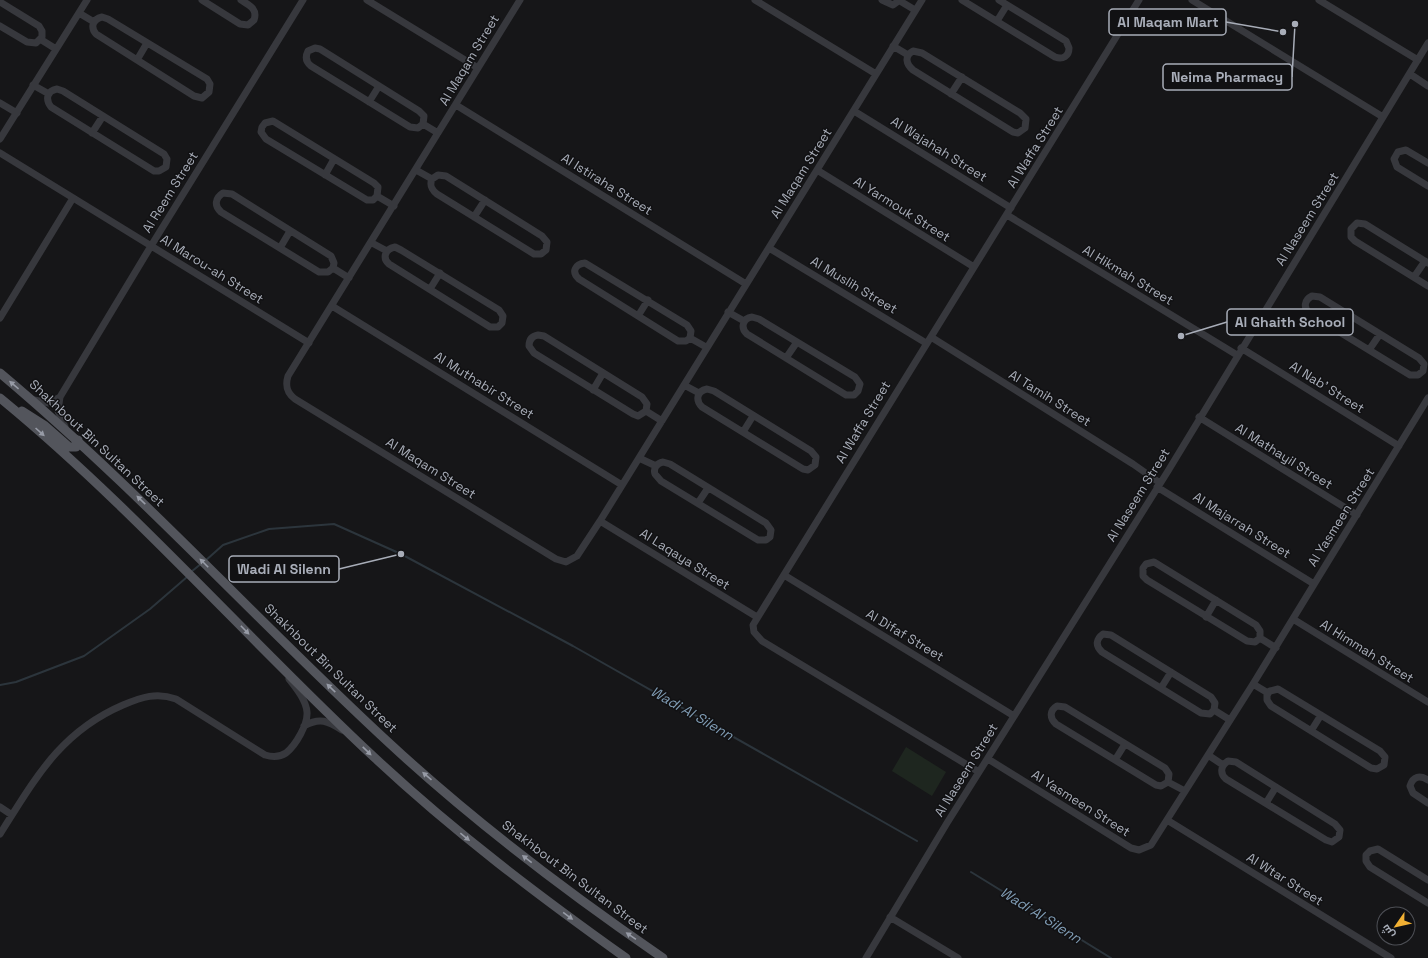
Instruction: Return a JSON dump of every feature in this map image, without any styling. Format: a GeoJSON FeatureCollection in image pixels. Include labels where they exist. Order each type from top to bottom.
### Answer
{"type":"FeatureCollection","features":[{"type":"Feature","properties":{"kind":"main road","name":"Shakhbout Bin Sultan Street"},"geometry":{"type":"LineString","coordinates":[[0,374],[75,438],[388,743],[486,827],[587,905],[664,958]]}},
{"type":"Feature","properties":{"kind":"main road"},"geometry":{"type":"LineString","coordinates":[[0,398],[92,480],[156,540],[283,670],[404,784],[460,832],[541,897],[626,958]]}},
{"type":"Feature","properties":{"kind":"main road"},"geometry":{"type":"LineString","coordinates":[[10,406],[36,419],[71,448],[78,445],[75,438]]}},
{"type":"Feature","properties":{"kind":"street"},"geometry":{"type":"LineString","coordinates":[[0,139],[86,0]]}},
{"type":"Feature","properties":{"kind":"street"},"geometry":{"type":"LineString","coordinates":[[202,0],[240,24],[248,25],[254,20],[255,12],[252,7],[241,0]]}},
{"type":"Feature","properties":{"kind":"street","name":"Al Reem Street"},"geometry":{"type":"LineString","coordinates":[[60,397],[151,246],[303,0]]}},
{"type":"Feature","properties":{"kind":"street"},"geometry":{"type":"LineString","coordinates":[[367,0],[478,68]]}},
{"type":"Feature","properties":{"kind":"street","name":"Al Maqam Street"},"geometry":{"type":"LineString","coordinates":[[520,0],[287,379],[287,389],[292,396],[559,561],[566,562],[573,560],[579,554],[600,521],[706,347],[922,0]]}},
{"type":"Feature","properties":{"kind":"street"},"geometry":{"type":"LineString","coordinates":[[756,0],[876,74]]}},
{"type":"Feature","properties":{"kind":"street"},"geometry":{"type":"LineString","coordinates":[[882,0],[893,5],[900,0],[916,10]]}},
{"type":"Feature","properties":{"kind":"street"},"geometry":{"type":"LineString","coordinates":[[962,0],[1055,57],[1063,58],[1068,53],[1069,45],[1066,41],[999,0]]}},
{"type":"Feature","properties":{"kind":"street","name":"Al Waffa Street"},"geometry":{"type":"LineString","coordinates":[[757,617],[1139,0]]}},
{"type":"Feature","properties":{"kind":"street"},"geometry":{"type":"LineString","coordinates":[[1192,0],[1383,117]]}},
{"type":"Feature","properties":{"kind":"street"},"geometry":{"type":"LineString","coordinates":[[1319,0],[1418,60]]}},
{"type":"Feature","properties":{"kind":"street"},"geometry":{"type":"LineString","coordinates":[[0,2],[39,26],[42,31],[40,39],[36,43],[30,43],[0,26]]}},
{"type":"Feature","properties":{"kind":"street"},"geometry":{"type":"LineString","coordinates":[[997,22],[1007,5]]}},
{"type":"Feature","properties":{"kind":"street"},"geometry":{"type":"LineString","coordinates":[[79,13],[94,22]]}},
{"type":"Feature","properties":{"kind":"street"},"geometry":{"type":"LineString","coordinates":[[105,17],[148,43],[207,79],[210,84],[209,92],[205,96],[197,98],[96,34],[93,30],[94,22],[99,18],[105,17]]}},
{"type":"Feature","properties":{"kind":"street"},"geometry":{"type":"LineString","coordinates":[[40,39],[56,49]]}},
{"type":"Feature","properties":{"kind":"street"},"geometry":{"type":"LineString","coordinates":[[137,60],[148,43]]}},
{"type":"Feature","properties":{"kind":"street","name":"Al Naseem Street"},"geometry":{"type":"LineString","coordinates":[[866,958],[979,772],[1160,483],[1428,43]]}},
{"type":"Feature","properties":{"kind":"street"},"geometry":{"type":"LineString","coordinates":[[893,46],[908,55]]}},
{"type":"Feature","properties":{"kind":"street","name":"Al Maqam Street"},"geometry":{"type":"LineString","coordinates":[[312,48],[320,49],[379,86],[421,112],[424,116],[423,124],[418,128],[412,128],[369,102],[309,64],[306,60],[308,52],[312,48]]}},
{"type":"Feature","properties":{"kind":"street"},"geometry":{"type":"LineString","coordinates":[[913,51],[922,53],[1020,113],[1026,119],[1025,128],[1018,133],[1013,132],[951,94],[909,66],[906,61],[908,55],[913,51]]}},
{"type":"Feature","properties":{"kind":"street"},"geometry":{"type":"LineString","coordinates":[[1410,74],[1428,86]]}},
{"type":"Feature","properties":{"kind":"street"},"geometry":{"type":"LineString","coordinates":[[951,94],[962,77]]}},
{"type":"Feature","properties":{"kind":"street"},"geometry":{"type":"LineString","coordinates":[[33,85],[49,94]]}},
{"type":"Feature","properties":{"kind":"street"},"geometry":{"type":"LineString","coordinates":[[369,102],[379,86]]}},
{"type":"Feature","properties":{"kind":"street"},"geometry":{"type":"LineString","coordinates":[[54,90],[60,90],[164,154],[167,159],[166,167],[159,172],[154,171],[92,133],[51,107],[47,99],[49,94],[54,90]]}},
{"type":"Feature","properties":{"kind":"street"},"geometry":{"type":"LineString","coordinates":[[0,103],[17,113]]}},
{"type":"Feature","properties":{"kind":"street","name":"Al Istiraha Street"},"geometry":{"type":"LineString","coordinates":[[456,105],[746,284]]}},
{"type":"Feature","properties":{"kind":"street","name":"Al Wajahah Street"},"geometry":{"type":"LineString","coordinates":[[854,111],[1011,208]]}},
{"type":"Feature","properties":{"kind":"street"},"geometry":{"type":"LineString","coordinates":[[92,133],[103,116]]}},
{"type":"Feature","properties":{"kind":"street"},"geometry":{"type":"LineString","coordinates":[[270,121],[275,122],[334,159],[376,185],[379,190],[377,196],[373,200],[367,200],[266,139],[261,132],[263,125],[270,121]]}},
{"type":"Feature","properties":{"kind":"street"},"geometry":{"type":"LineString","coordinates":[[423,124],[438,133]]}},
{"type":"Feature","properties":{"kind":"street"},"geometry":{"type":"LineString","coordinates":[[1428,163],[1406,150],[1398,152],[1394,159],[1396,167],[1428,186]]}},
{"type":"Feature","properties":{"kind":"street","name":"Al Marou-ah Street"},"geometry":{"type":"LineString","coordinates":[[0,153],[309,343]]}},
{"type":"Feature","properties":{"kind":"street"},"geometry":{"type":"LineString","coordinates":[[325,175],[334,159]]}},
{"type":"Feature","properties":{"kind":"street"},"geometry":{"type":"LineString","coordinates":[[416,170],[432,179]]}},
{"type":"Feature","properties":{"kind":"street","name":"Al Yarmouk Street"},"geometry":{"type":"LineString","coordinates":[[817,170],[974,267]]}},
{"type":"Feature","properties":{"kind":"street"},"geometry":{"type":"LineString","coordinates":[[438,175],[444,175],[485,200],[544,237],[547,242],[546,250],[541,254],[534,254],[474,217],[434,192],[431,188],[432,179],[438,175]]}},
{"type":"Feature","properties":{"kind":"street"},"geometry":{"type":"LineString","coordinates":[[223,193],[232,194],[290,230],[331,256],[334,263],[333,268],[328,272],[322,273],[280,248],[219,210],[216,202],[218,197],[223,193]]}},
{"type":"Feature","properties":{"kind":"street"},"geometry":{"type":"LineString","coordinates":[[377,196],[394,206]]}},
{"type":"Feature","properties":{"kind":"street"},"geometry":{"type":"LineString","coordinates":[[0,318],[73,198]]}},
{"type":"Feature","properties":{"kind":"street"},"geometry":{"type":"LineString","coordinates":[[474,217],[485,200]]}},
{"type":"Feature","properties":{"kind":"street","name":"Al Hikmah Street"},"geometry":{"type":"LineString","coordinates":[[1007,215],[1237,355]]}},
{"type":"Feature","properties":{"kind":"street"},"geometry":{"type":"LineString","coordinates":[[1414,277],[1426,262],[1365,224],[1357,223],[1352,227],[1350,232],[1353,240],[1428,286]]}},
{"type":"Feature","properties":{"kind":"street"},"geometry":{"type":"LineString","coordinates":[[280,248],[290,230]]}},
{"type":"Feature","properties":{"kind":"street"},"geometry":{"type":"LineString","coordinates":[[372,242],[386,252]]}},
{"type":"Feature","properties":{"kind":"street"},"geometry":{"type":"LineString","coordinates":[[391,248],[401,250],[440,273],[501,311],[504,318],[502,323],[498,327],[490,327],[387,262],[385,257],[386,252],[391,248]]}},
{"type":"Feature","properties":{"kind":"street","name":"Al Muslih Street"},"geometry":{"type":"LineString","coordinates":[[769,248],[928,340]]}},
{"type":"Feature","properties":{"kind":"street"},"geometry":{"type":"LineString","coordinates":[[580,264],[588,264],[648,300],[687,325],[691,331],[690,338],[681,342],[638,316],[577,278],[575,274],[576,267],[580,264]]}},
{"type":"Feature","properties":{"kind":"street"},"geometry":{"type":"LineString","coordinates":[[333,268],[350,278]]}},
{"type":"Feature","properties":{"kind":"street"},"geometry":{"type":"LineString","coordinates":[[430,289],[440,273]]}},
{"type":"Feature","properties":{"kind":"street"},"geometry":{"type":"LineString","coordinates":[[1312,296],[1320,297],[1380,334],[1421,360],[1425,373],[1413,376],[1308,312],[1305,304],[1307,299],[1312,296]]}},
{"type":"Feature","properties":{"kind":"street"},"geometry":{"type":"LineString","coordinates":[[638,316],[648,300]]}},
{"type":"Feature","properties":{"kind":"street","name":"Al Muthabir Street"},"geometry":{"type":"LineString","coordinates":[[332,306],[622,485]]}},
{"type":"Feature","properties":{"kind":"street"},"geometry":{"type":"LineString","coordinates":[[728,312],[744,321]]}},
{"type":"Feature","properties":{"kind":"street"},"geometry":{"type":"LineString","coordinates":[[749,317],[756,318],[855,377],[860,384],[858,391],[854,395],[846,395],[747,334],[743,327],[744,321],[749,317]]}},
{"type":"Feature","properties":{"kind":"street"},"geometry":{"type":"LineString","coordinates":[[1369,350],[1380,334]]}},
{"type":"Feature","properties":{"kind":"street"},"geometry":{"type":"LineString","coordinates":[[538,335],[544,336],[603,373],[644,399],[647,406],[646,411],[642,415],[636,416],[593,390],[534,353],[530,346],[531,339],[538,335]]}},
{"type":"Feature","properties":{"kind":"street"},"geometry":{"type":"LineString","coordinates":[[690,338],[706,347]]}},
{"type":"Feature","properties":{"kind":"street","name":"Al Tamih Street"},"geometry":{"type":"LineString","coordinates":[[928,340],[954,353],[1133,464],[1160,483]]}},
{"type":"Feature","properties":{"kind":"street"},"geometry":{"type":"LineString","coordinates":[[786,358],[796,342]]}},
{"type":"Feature","properties":{"kind":"street","name":"Al Nab' Street"},"geometry":{"type":"LineString","coordinates":[[1241,348],[1399,446]]}},
{"type":"Feature","properties":{"kind":"street"},"geometry":{"type":"LineString","coordinates":[[593,390],[603,373]]}},
{"type":"Feature","properties":{"kind":"street"},"geometry":{"type":"LineString","coordinates":[[684,385],[699,393]]}},
{"type":"Feature","properties":{"kind":"street"},"geometry":{"type":"LineString","coordinates":[[704,390],[710,390],[813,453],[816,460],[815,465],[808,470],[803,469],[699,405],[697,399],[699,393],[704,390]]}},
{"type":"Feature","properties":{"kind":"street"},"geometry":{"type":"LineString","coordinates":[[28,397],[45,403],[54,401],[60,397]]}},
{"type":"Feature","properties":{"kind":"street"},"geometry":{"type":"LineString","coordinates":[[60,397],[59,415],[64,426],[75,438]]}},
{"type":"Feature","properties":{"kind":"street","name":"Al Yasmeen Street"},"geometry":{"type":"LineString","coordinates":[[988,759],[1135,850],[1144,849],[1151,845],[1276,648],[1428,398]]}},
{"type":"Feature","properties":{"kind":"street"},"geometry":{"type":"LineString","coordinates":[[1421,410],[1428,414]]}},
{"type":"Feature","properties":{"kind":"street"},"geometry":{"type":"LineString","coordinates":[[646,411],[662,421]]}},
{"type":"Feature","properties":{"kind":"street"},"geometry":{"type":"LineString","coordinates":[[743,432],[753,416]]}},
{"type":"Feature","properties":{"kind":"street","name":"Al Mathayil Street"},"geometry":{"type":"LineString","coordinates":[[1199,417],[1357,515]]}},
{"type":"Feature","properties":{"kind":"street"},"geometry":{"type":"LineString","coordinates":[[639,458],[656,466]]}},
{"type":"Feature","properties":{"kind":"street"},"geometry":{"type":"LineString","coordinates":[[660,463],[670,464],[766,523],[771,530],[770,537],[764,541],[758,540],[658,479],[654,472],[656,466],[660,463]]}},
{"type":"Feature","properties":{"kind":"street","name":"Al Majarrah Street"},"geometry":{"type":"LineString","coordinates":[[1160,483],[1314,584]]}},
{"type":"Feature","properties":{"kind":"street"},"geometry":{"type":"LineString","coordinates":[[698,503],[708,488]]}},
{"type":"Feature","properties":{"kind":"street","name":"Al Laqaya Street"},"geometry":{"type":"LineString","coordinates":[[600,521],[757,617]]}},
{"type":"Feature","properties":{"kind":"street"},"geometry":{"type":"LineString","coordinates":[[1148,563],[1157,564],[1216,600],[1256,625],[1260,631],[1260,638],[1255,642],[1249,642],[1206,617],[1145,579],[1142,571],[1144,566],[1148,563]]}},
{"type":"Feature","properties":{"kind":"street","name":"Al Difaf Street"},"geometry":{"type":"LineString","coordinates":[[784,575],[1014,716]]}},
{"type":"Feature","properties":{"kind":"street"},"geometry":{"type":"LineString","coordinates":[[1206,617],[1216,600]]}},
{"type":"Feature","properties":{"kind":"street"},"geometry":{"type":"LineString","coordinates":[[757,617],[753,629],[762,641],[979,772]]}},
{"type":"Feature","properties":{"kind":"street","name":"Al Himmah Street"},"geometry":{"type":"LineString","coordinates":[[1293,619],[1428,702]]}},
{"type":"Feature","properties":{"kind":"street"},"geometry":{"type":"LineString","coordinates":[[1103,634],[1111,635],[1171,672],[1210,696],[1215,703],[1214,710],[1210,714],[1204,714],[1102,652],[1097,646],[1099,638],[1103,634]]}},
{"type":"Feature","properties":{"kind":"street"},"geometry":{"type":"LineString","coordinates":[[1260,638],[1276,648]]}},
{"type":"Feature","properties":{"kind":"street"},"geometry":{"type":"LineString","coordinates":[[0,834],[38,774],[60,747],[101,716],[146,696],[161,695],[176,699],[270,757],[276,757],[286,753],[304,726],[307,715],[305,705],[283,670]]}},
{"type":"Feature","properties":{"kind":"street"},"geometry":{"type":"LineString","coordinates":[[1161,688],[1171,672]]}},
{"type":"Feature","properties":{"kind":"street"},"geometry":{"type":"LineString","coordinates":[[1253,684],[1268,693]]}},
{"type":"Feature","properties":{"kind":"street"},"geometry":{"type":"LineString","coordinates":[[1273,690],[1280,690],[1380,751],[1385,757],[1384,765],[1376,769],[1371,768],[1311,731],[1269,704],[1267,700],[1268,693],[1273,690]]}},
{"type":"Feature","properties":{"kind":"street"},"geometry":{"type":"LineString","coordinates":[[1060,706],[1065,707],[1125,744],[1165,768],[1169,774],[1168,782],[1164,786],[1158,786],[1053,722],[1051,714],[1053,709],[1060,706]]}},
{"type":"Feature","properties":{"kind":"street"},"geometry":{"type":"LineString","coordinates":[[1214,710],[1230,720]]}},
{"type":"Feature","properties":{"kind":"street"},"geometry":{"type":"LineString","coordinates":[[1311,731],[1321,715]]}},
{"type":"Feature","properties":{"kind":"street"},"geometry":{"type":"LineString","coordinates":[[304,726],[315,721],[323,720],[353,737]]}},
{"type":"Feature","properties":{"kind":"street"},"geometry":{"type":"LineString","coordinates":[[1115,760],[1125,744]]}},
{"type":"Feature","properties":{"kind":"street"},"geometry":{"type":"LineString","coordinates":[[1208,755],[1224,765]]}},
{"type":"Feature","properties":{"kind":"street"},"geometry":{"type":"LineString","coordinates":[[1231,761],[1236,762],[1276,787],[1335,824],[1340,830],[1339,837],[1332,842],[1326,840],[1224,778],[1222,773],[1224,765],[1231,761]]}},
{"type":"Feature","properties":{"kind":"street"},"geometry":{"type":"LineString","coordinates":[[1428,780],[1422,777],[1417,777],[1412,780],[1410,786],[1413,793],[1428,803]]}},
{"type":"Feature","properties":{"kind":"street"},"geometry":{"type":"LineString","coordinates":[[1168,782],[1185,791]]}},
{"type":"Feature","properties":{"kind":"street"},"geometry":{"type":"LineString","coordinates":[[1266,803],[1276,787]]}},
{"type":"Feature","properties":{"kind":"street"},"geometry":{"type":"LineString","coordinates":[[0,807],[12,815]]}},
{"type":"Feature","properties":{"kind":"street","name":"Al Wtar Street"},"geometry":{"type":"LineString","coordinates":[[1167,820],[1391,958]]}},
{"type":"Feature","properties":{"kind":"street"},"geometry":{"type":"LineString","coordinates":[[1428,880],[1378,849],[1370,851],[1366,855],[1366,861],[1370,867],[1428,903]]}},
{"type":"Feature","properties":{"kind":"street"},"geometry":{"type":"LineString","coordinates":[[890,917],[958,958]]}},
{"type":"Feature","properties":{"kind":"shaded area"},"geometry":{"type":"Polygon","coordinates":[[[906,747],[946,772],[932,796],[892,771],[906,747]]]}},
{"type":"Feature","properties":{"kind":"waterway","name":"Wadi Al Silenn"},"geometry":{"type":"LineString","coordinates":[[205,561],[223,545],[269,529],[334,524],[401,554],[573,646],[917,841]]}},
{"type":"Feature","properties":{"kind":"waterway","name":"Wadi Al Silenn"},"geometry":{"type":"LineString","coordinates":[[191,572],[202,563]]}},
{"type":"Feature","properties":{"kind":"waterway","name":"Wadi Al Silenn"},"geometry":{"type":"LineString","coordinates":[[0,685],[16,682],[84,656],[150,609],[187,577]]}},
{"type":"Feature","properties":{"kind":"waterway","name":"Wadi Al Silenn"},"geometry":{"type":"LineString","coordinates":[[971,872],[1111,958]]}},
{"type":"Feature","properties":{"kind":"place","name":"Neima Pharmacy"},"geometry":{"type":"Point","coordinates":[1295,24]}},
{"type":"Feature","properties":{"kind":"place","name":"Al Maqam Mart"},"geometry":{"type":"Point","coordinates":[1283,32]}},
{"type":"Feature","properties":{"kind":"place","name":"Al Ghaith School"},"geometry":{"type":"Point","coordinates":[1181,336]}},
{"type":"Feature","properties":{"kind":"place","name":"Wadi Al Silenn"},"geometry":{"type":"Point","coordinates":[401,554]}}]}
